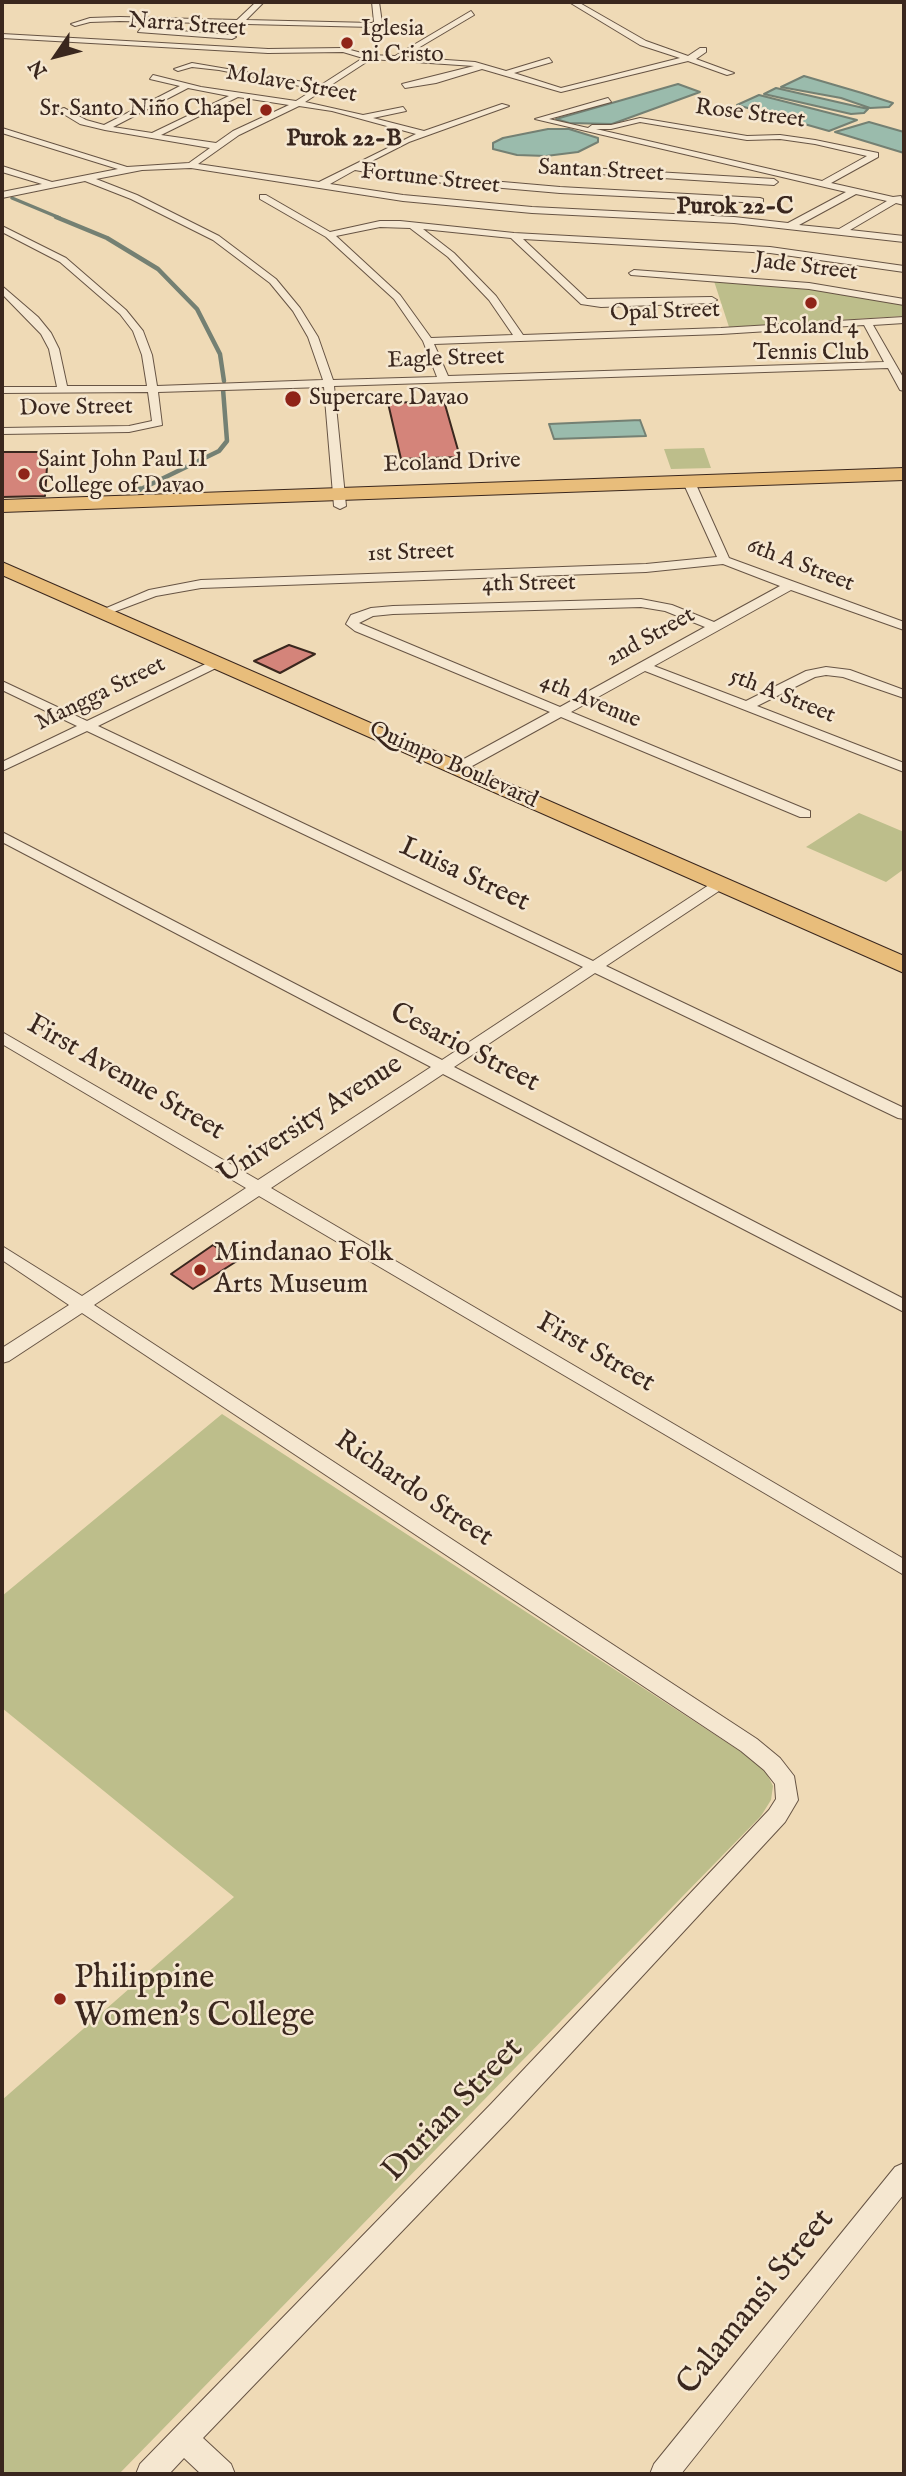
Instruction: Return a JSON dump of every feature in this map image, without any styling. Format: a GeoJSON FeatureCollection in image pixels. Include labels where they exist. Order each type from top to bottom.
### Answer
{"type":"FeatureCollection","features":[{"type":"Feature","properties":{"kind":"main road","name":"Ecoland Drive"},"geometry":{"type":"LineString","coordinates":[[2,506],[340,499],[690,486],[904,474]]}},
{"type":"Feature","properties":{"kind":"main road","name":"Ecoland Drive"},"geometry":{"type":"LineString","coordinates":[[690,486],[904,487]]}},
{"type":"Feature","properties":{"kind":"main road","name":"Ecoland Drive"},"geometry":{"type":"LineString","coordinates":[[2,519],[340,499]]}},
{"type":"Feature","properties":{"kind":"main road","name":"Quimpo Boulevard"},"geometry":{"type":"LineString","coordinates":[[2,568],[904,965]]}},
{"type":"Feature","properties":{"kind":"street"},"geometry":{"type":"LineString","coordinates":[[238,23],[260,2]]}},
{"type":"Feature","properties":{"kind":"street"},"geometry":{"type":"LineString","coordinates":[[116,29],[75,24],[90,20],[120,19],[377,24],[376,2]]}},
{"type":"Feature","properties":{"kind":"street"},"geometry":{"type":"LineString","coordinates":[[573,2],[634,39],[686,60],[730,73]]}},
{"type":"Feature","properties":{"kind":"street"},"geometry":{"type":"LineString","coordinates":[[398,57],[471,13]]}},
{"type":"Feature","properties":{"kind":"street"},"geometry":{"type":"LineString","coordinates":[[333,35],[350,28],[349,25]]}},
{"type":"Feature","properties":{"kind":"street"},"geometry":{"type":"LineString","coordinates":[[130,30],[249,40],[257,43],[257,50]]}},
{"type":"Feature","properties":{"kind":"street","name":"Narra Street"},"geometry":{"type":"LineString","coordinates":[[2,36],[257,50],[343,50],[369,57],[482,65],[556,90],[572,89]]}},
{"type":"Feature","properties":{"kind":"street"},"geometry":{"type":"LineString","coordinates":[[311,50],[322,42]]}},
{"type":"Feature","properties":{"kind":"street"},"geometry":{"type":"LineString","coordinates":[[572,89],[686,60],[702,50]]}},
{"type":"Feature","properties":{"kind":"street"},"geometry":{"type":"LineString","coordinates":[[191,165],[216,146],[253,124],[297,104],[369,57]]}},
{"type":"Feature","properties":{"kind":"street"},"geometry":{"type":"LineString","coordinates":[[508,73],[549,61]]}},
{"type":"Feature","properties":{"kind":"street"},"geometry":{"type":"LineString","coordinates":[[178,69],[192,65],[219,68],[323,88]]}},
{"type":"Feature","properties":{"kind":"street"},"geometry":{"type":"LineString","coordinates":[[405,86],[433,81],[482,65]]}},
{"type":"Feature","properties":{"kind":"street","name":"Molave Street"},"geometry":{"type":"LineString","coordinates":[[153,77],[186,86],[364,117],[422,133]]}},
{"type":"Feature","properties":{"kind":"street"},"geometry":{"type":"LineString","coordinates":[[104,128],[186,86]]}},
{"type":"Feature","properties":{"kind":"street"},"geometry":{"type":"LineString","coordinates":[[572,89],[608,100],[539,119],[900,201]]}},
{"type":"Feature","properties":{"kind":"street"},"geometry":{"type":"LineString","coordinates":[[150,137],[238,94]]}},
{"type":"Feature","properties":{"kind":"street"},"geometry":{"type":"LineString","coordinates":[[321,185],[422,133],[505,106]]}},
{"type":"Feature","properties":{"kind":"street"},"geometry":{"type":"LineString","coordinates":[[364,117],[404,109]]}},
{"type":"Feature","properties":{"kind":"street"},"geometry":{"type":"LineString","coordinates":[[61,110],[83,122],[104,128],[216,146]]}},
{"type":"Feature","properties":{"kind":"street","name":"Rose Street"},"geometry":{"type":"LineString","coordinates":[[560,125],[606,127],[640,120],[747,138],[773,137],[815,142],[875,156],[822,184]]}},
{"type":"Feature","properties":{"kind":"street"},"geometry":{"type":"LineString","coordinates":[[2,130],[127,169]]}},
{"type":"Feature","properties":{"kind":"street","name":"Fortune Street"},"geometry":{"type":"LineString","coordinates":[[2,195],[127,169],[191,165],[403,198],[519,209],[734,220],[904,239]]}},
{"type":"Feature","properties":{"kind":"street","name":"Santan Street"},"geometry":{"type":"LineString","coordinates":[[356,168],[411,177],[548,189],[768,197]]}},
{"type":"Feature","properties":{"kind":"street"},"geometry":{"type":"LineString","coordinates":[[2,169],[49,184]]}},
{"type":"Feature","properties":{"kind":"street"},"geometry":{"type":"LineString","coordinates":[[554,169],[795,184]]}},
{"type":"Feature","properties":{"kind":"street"},"geometry":{"type":"LineString","coordinates":[[83,177],[134,197],[216,238],[273,281],[297,310],[313,337],[329,383],[340,499]]}},
{"type":"Feature","properties":{"kind":"street"},"geometry":{"type":"LineString","coordinates":[[726,247],[734,220],[768,197],[805,181]]}},
{"type":"Feature","properties":{"kind":"street"},"geometry":{"type":"LineString","coordinates":[[791,225],[854,191]]}},
{"type":"Feature","properties":{"kind":"street"},"geometry":{"type":"LineString","coordinates":[[842,231],[900,201],[904,195]]}},
{"type":"Feature","properties":{"kind":"street"},"geometry":{"type":"LineString","coordinates":[[263,197],[329,235],[397,297],[428,341],[444,380]]}},
{"type":"Feature","properties":{"kind":"street"},"geometry":{"type":"LineString","coordinates":[[329,235],[380,224],[412,225],[514,236],[726,247],[812,255],[904,269]]}},
{"type":"Feature","properties":{"kind":"street"},"geometry":{"type":"LineString","coordinates":[[412,225],[451,255],[493,298],[520,338]]}},
{"type":"Feature","properties":{"kind":"street"},"geometry":{"type":"LineString","coordinates":[[2,229],[63,260],[123,312],[138,331],[148,355],[154,389]]}},
{"type":"Feature","properties":{"kind":"street"},"geometry":{"type":"LineString","coordinates":[[514,236],[584,302],[717,315],[703,277]]}},
{"type":"Feature","properties":{"kind":"street","name":"Jade Street"},"geometry":{"type":"LineString","coordinates":[[634,273],[809,286],[904,302]]}},
{"type":"Feature","properties":{"kind":"street"},"geometry":{"type":"LineString","coordinates":[[2,289],[35,318],[46,333],[54,349],[62,390]]}},
{"type":"Feature","properties":{"kind":"street","name":"Opal Street"},"geometry":{"type":"LineString","coordinates":[[428,341],[520,338],[717,315],[867,322],[904,320]]}},
{"type":"Feature","properties":{"kind":"street"},"geometry":{"type":"LineString","coordinates":[[867,322],[904,388]]}},
{"type":"Feature","properties":{"kind":"street","name":"Eagle Street"},"geometry":{"type":"LineString","coordinates":[[2,390],[154,389],[892,365]]}},
{"type":"Feature","properties":{"kind":"street","name":"Dove Street"},"geometry":{"type":"LineString","coordinates":[[2,431],[129,429],[151,426],[158,423],[154,389]]}},
{"type":"Feature","properties":{"kind":"street","name":"6th A Street"},"geometry":{"type":"LineString","coordinates":[[690,486],[724,560],[904,626]]}},
{"type":"Feature","properties":{"kind":"street","name":"1st Street"},"geometry":{"type":"LineString","coordinates":[[103,612],[153,593],[212,583],[646,568],[724,560]]}},
{"type":"Feature","properties":{"kind":"street","name":"2nd Street"},"geometry":{"type":"LineString","coordinates":[[458,768],[790,586]]}},
{"type":"Feature","properties":{"kind":"street","name":"4th Street"},"geometry":{"type":"LineString","coordinates":[[359,628],[352,624],[355,618],[393,610],[641,603],[667,608],[715,627]]}},
{"type":"Feature","properties":{"kind":"street","name":"4th Avenue"},"geometry":{"type":"LineString","coordinates":[[359,628],[805,814]]}},
{"type":"Feature","properties":{"kind":"street","name":"Mangga Street"},"geometry":{"type":"LineString","coordinates":[[2,767],[218,662]]}},
{"type":"Feature","properties":{"kind":"street","name":"5th A Street"},"geometry":{"type":"LineString","coordinates":[[644,666],[904,768]]}},
{"type":"Feature","properties":{"kind":"street"},"geometry":{"type":"LineString","coordinates":[[747,706],[811,674],[827,671],[845,673],[904,694]]}},
{"type":"Feature","properties":{"kind":"street","name":"Luisa Street"},"geometry":{"type":"LineString","coordinates":[[2,685],[904,1114]]}},
{"type":"Feature","properties":{"kind":"street","name":"Cesario Street"},"geometry":{"type":"LineString","coordinates":[[2,836],[904,1306]]}},
{"type":"Feature","properties":{"kind":"street","name":"University Avenue"},"geometry":{"type":"LineString","coordinates":[[2,1357],[720,884]]}},
{"type":"Feature","properties":{"kind":"street","name":"First Avenue Street"},"geometry":{"type":"LineString","coordinates":[[2,1037],[258,1188]]}},
{"type":"Feature","properties":{"kind":"street","name":"First Street"},"geometry":{"type":"LineString","coordinates":[[258,1188],[904,1568]]}},
{"type":"Feature","properties":{"kind":"street","name":"Richardo Street"},"geometry":{"type":"LineString","coordinates":[[2,1252],[749,1745],[772,1764],[786,1782]]}},
{"type":"Feature","properties":{"kind":"street","name":"Durian Street"},"geometry":{"type":"LineString","coordinates":[[150,2474],[500,2112],[777,1816],[787,1800],[786,1782]]}},
{"type":"Feature","properties":{"kind":"street","name":"Calamansi Street"},"geometry":{"type":"LineString","coordinates":[[664,2474],[904,2175]]}},
{"type":"Feature","properties":{"kind":"street"},"geometry":{"type":"LineString","coordinates":[[184,2439],[222,2474]]}},
{"type":"Feature","properties":{"kind":"green space","name":"Ecoland 4 Tennis Club"},"geometry":{"type":"Polygon","coordinates":[[[713,278],[797,286],[897,302],[904,304],[904,316],[729,327],[713,278]]]}},
{"type":"Feature","properties":{"kind":"green space"},"geometry":{"type":"Polygon","coordinates":[[[704,448],[711,468],[671,469],[664,449],[704,448]]]}},
{"type":"Feature","properties":{"kind":"green space"},"geometry":{"type":"Polygon","coordinates":[[[859,813],[904,832],[904,869],[886,882],[806,847],[859,813]]]}},
{"type":"Feature","properties":{"kind":"green space"},"geometry":{"type":"Polygon","coordinates":[[[222,1414],[746,1755],[765,1770],[773,1786],[771,1800],[761,1816],[119,2474],[2,2474],[2,2100],[234,1897],[2,1708],[2,1596],[222,1414]]]}},
{"type":"Feature","properties":{"kind":"shaded area"},"geometry":{"type":"Polygon","coordinates":[[[804,76],[893,103],[889,107],[870,108],[841,98],[781,87],[804,76]]]}},
{"type":"Feature","properties":{"kind":"shaded area"},"geometry":{"type":"Polygon","coordinates":[[[678,84],[700,92],[612,124],[569,123],[556,119],[678,84]]]}},
{"type":"Feature","properties":{"kind":"shaded area"},"geometry":{"type":"Polygon","coordinates":[[[776,88],[868,109],[864,113],[851,114],[764,94],[776,88]]]}},
{"type":"Feature","properties":{"kind":"shaded area"},"geometry":{"type":"Polygon","coordinates":[[[759,95],[857,120],[829,131],[737,105],[759,95]]]}},
{"type":"Feature","properties":{"kind":"shaded area"},"geometry":{"type":"Polygon","coordinates":[[[869,122],[904,132],[904,153],[835,132],[869,122]]]}},
{"type":"Feature","properties":{"kind":"shaded area"},"geometry":{"type":"Polygon","coordinates":[[[548,129],[569,129],[598,138],[598,142],[578,152],[546,156],[517,155],[493,149],[493,143],[503,138],[548,129]]]}},
{"type":"Feature","properties":{"kind":"shaded area"},"geometry":{"type":"Polygon","coordinates":[[[640,420],[646,436],[554,439],[549,424],[640,420]]]}},
{"type":"Feature","properties":{"kind":"building"},"geometry":{"type":"Polygon","coordinates":[[[444,401],[460,457],[401,459],[388,403],[444,401]]]}},
{"type":"Feature","properties":{"kind":"building","name":"Saint John Paul II College of Davao"},"geometry":{"type":"Polygon","coordinates":[[[2,452],[48,452],[45,496],[2,497],[2,452]]]}},
{"type":"Feature","properties":{"kind":"building"},"geometry":{"type":"Polygon","coordinates":[[[289,645],[315,654],[280,673],[254,661],[289,645]]]}},
{"type":"Feature","properties":{"kind":"building","name":"Mindanao Folk Arts Museum"},"geometry":{"type":"Polygon","coordinates":[[[213,1245],[237,1261],[193,1289],[171,1274],[213,1245]]]}},
{"type":"Feature","properties":{"kind":"waterway"},"geometry":{"type":"LineString","coordinates":[[12,198],[60,218]]}},
{"type":"Feature","properties":{"kind":"waterway"},"geometry":{"type":"LineString","coordinates":[[56,217],[107,238],[158,269],[197,309],[220,354],[224,381]]}},
{"type":"Feature","properties":{"kind":"waterway"},"geometry":{"type":"LineString","coordinates":[[137,491],[219,451],[227,441],[223,389]]}},
{"type":"Feature","properties":{"kind":"waterway"},"geometry":{"type":"LineString","coordinates":[[135,492],[140,489]]}},
{"type":"Feature","properties":{"kind":"place","name":"Iglesia ni Cristo"},"geometry":{"type":"Point","coordinates":[347,43]}},
{"type":"Feature","properties":{"kind":"place","name":"Sr. Santo Niño Chapel"},"geometry":{"type":"Point","coordinates":[266,110]}},
{"type":"Feature","properties":{"kind":"place","name":"Ecoland 4 Tennis Club"},"geometry":{"type":"Point","coordinates":[811,303]}},
{"type":"Feature","properties":{"kind":"place","name":"Supercare Davao"},"geometry":{"type":"Point","coordinates":[293,399]}},
{"type":"Feature","properties":{"kind":"place","name":"Saint John Paul II College of Davao"},"geometry":{"type":"Point","coordinates":[24,474]}},
{"type":"Feature","properties":{"kind":"place","name":"Mindanao Folk Arts Museum"},"geometry":{"type":"Point","coordinates":[200,1270]}},
{"type":"Feature","properties":{"kind":"place","name":"Philippine Women's College"},"geometry":{"type":"Point","coordinates":[60,1999]}},
{"type":"Feature","properties":{"kind":"district","name":"Purok 22-B"},"geometry":{"type":"Point","coordinates":[344,140]}},
{"type":"Feature","properties":{"kind":"district","name":"Purok 22-C"},"geometry":{"type":"Point","coordinates":[735,208]}}]}
